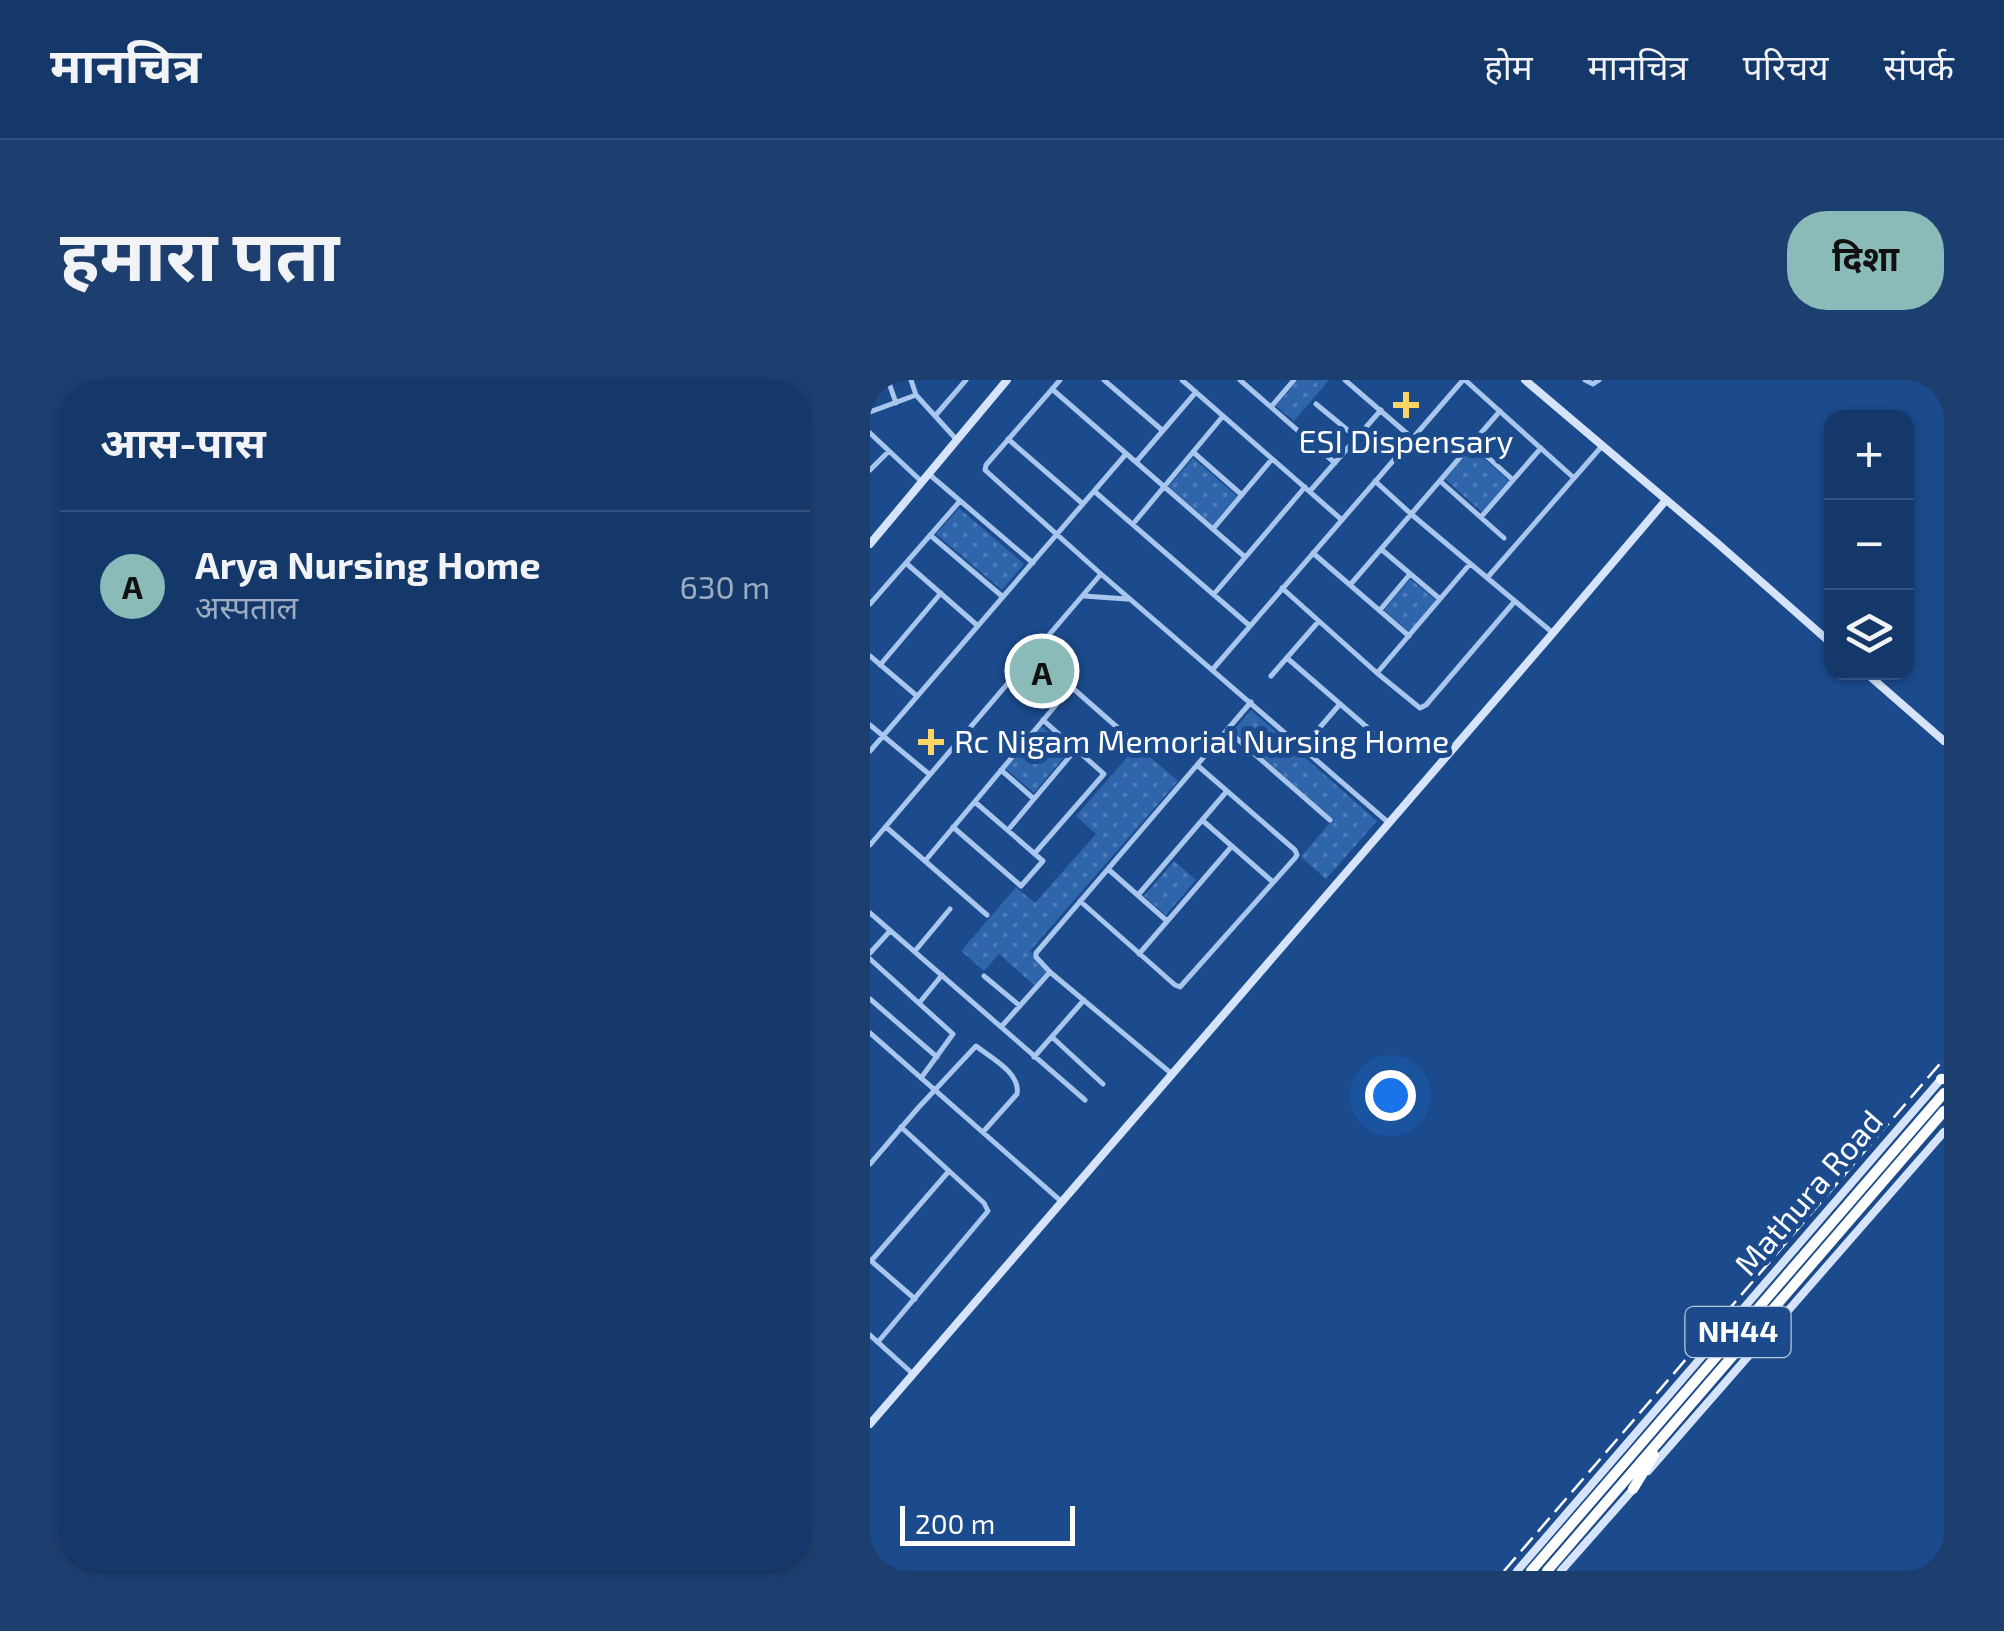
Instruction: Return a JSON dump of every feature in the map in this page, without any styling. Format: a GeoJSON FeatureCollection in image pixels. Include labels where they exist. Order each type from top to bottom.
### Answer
{"type":"FeatureCollection","features":[{"type":"Feature","properties":{"kind":"highway","name":"NH44"},"geometry":{"type":"LineString","coordinates":[[1531,1571],[1944,1093]]}},
{"type":"Feature","properties":{"kind":"highway","name":"Mathura Road"},"geometry":{"type":"LineString","coordinates":[[1667,1432],[1944,1111]]}},
{"type":"Feature","properties":{"kind":"highway","name":"NH44"},"geometry":{"type":"LineString","coordinates":[[1547,1571],[1667,1432]]}},
{"type":"Feature","properties":{"kind":"highway"},"geometry":{"type":"LineString","coordinates":[[1633,1490],[1667,1432]]}},
{"type":"Feature","properties":{"kind":"street"},"geometry":{"type":"LineString","coordinates":[[888,380],[896,403]]}},
{"type":"Feature","properties":{"kind":"street"},"geometry":{"type":"LineString","coordinates":[[911,380],[916,395],[956,439]]}},
{"type":"Feature","properties":{"kind":"street"},"geometry":{"type":"LineString","coordinates":[[935,416],[958,384],[966,380]]}},
{"type":"Feature","properties":{"kind":"street"},"geometry":{"type":"LineString","coordinates":[[870,544],[1007,380]]}},
{"type":"Feature","properties":{"kind":"street"},"geometry":{"type":"LineString","coordinates":[[1060,380],[986,464],[985,470],[1390,823]]}},
{"type":"Feature","properties":{"kind":"street"},"geometry":{"type":"LineString","coordinates":[[1104,380],[1163,430]]}},
{"type":"Feature","properties":{"kind":"street"},"geometry":{"type":"LineString","coordinates":[[1240,380],[1335,462]]}},
{"type":"Feature","properties":{"kind":"street"},"geometry":{"type":"LineString","coordinates":[[1248,386],[1253,380]]}},
{"type":"Feature","properties":{"kind":"street"},"geometry":{"type":"LineString","coordinates":[[1271,407],[1294,380]]}},
{"type":"Feature","properties":{"kind":"street"},"geometry":{"type":"LineString","coordinates":[[1345,380],[1412,438]]}},
{"type":"Feature","properties":{"kind":"street"},"geometry":{"type":"LineString","coordinates":[[1213,669],[1464,380],[1574,478]]}},
{"type":"Feature","properties":{"kind":"street"},"geometry":{"type":"LineString","coordinates":[[1526,380],[1824,637]]}},
{"type":"Feature","properties":{"kind":"street"},"geometry":{"type":"LineString","coordinates":[[1585,380],[1593,384],[1599,380]]}},
{"type":"Feature","properties":{"kind":"street"},"geometry":{"type":"LineString","coordinates":[[1186,381],[1342,520]]}},
{"type":"Feature","properties":{"kind":"street"},"geometry":{"type":"LineString","coordinates":[[1052,389],[1245,557]]}},
{"type":"Feature","properties":{"kind":"street"},"geometry":{"type":"LineString","coordinates":[[1136,462],[1196,392]]}},
{"type":"Feature","properties":{"kind":"street"},"geometry":{"type":"LineString","coordinates":[[870,412],[916,395]]}},
{"type":"Feature","properties":{"kind":"street"},"geometry":{"type":"LineString","coordinates":[[1316,404],[1357,438]]}},
{"type":"Feature","properties":{"kind":"street"},"geometry":{"type":"LineString","coordinates":[[1214,594],[1380,410]]}},
{"type":"Feature","properties":{"kind":"street"},"geometry":{"type":"LineString","coordinates":[[1350,585],[1500,411]]}},
{"type":"Feature","properties":{"kind":"street"},"geometry":{"type":"LineString","coordinates":[[1132,524],[1223,416]]}},
{"type":"Feature","properties":{"kind":"street"},"geometry":{"type":"LineString","coordinates":[[870,433],[1032,562]]}},
{"type":"Feature","properties":{"kind":"street"},"geometry":{"type":"LineString","coordinates":[[1008,440],[1083,504]]}},
{"type":"Feature","properties":{"kind":"street"},"geometry":{"type":"LineString","coordinates":[[1472,443],[1513,480]]}},
{"type":"Feature","properties":{"kind":"street"},"geometry":{"type":"LineString","coordinates":[[1487,578],[1602,446]]}},
{"type":"Feature","properties":{"kind":"street"},"geometry":{"type":"LineString","coordinates":[[1481,517],[1542,448]]}},
{"type":"Feature","properties":{"kind":"street"},"geometry":{"type":"LineString","coordinates":[[870,470],[889,450]]}},
{"type":"Feature","properties":{"kind":"street"},"geometry":{"type":"LineString","coordinates":[[1193,452],[1242,495]]}},
{"type":"Feature","properties":{"kind":"street"},"geometry":{"type":"LineString","coordinates":[[870,751],[1126,454]]}},
{"type":"Feature","properties":{"kind":"street"},"geometry":{"type":"LineString","coordinates":[[1213,530],[1272,459]]}},
{"type":"Feature","properties":{"kind":"street"},"geometry":{"type":"LineString","coordinates":[[1440,481],[1504,538]]}},
{"type":"Feature","properties":{"kind":"street"},"geometry":{"type":"LineString","coordinates":[[1375,482],[1554,634]]}},
{"type":"Feature","properties":{"kind":"street"},"geometry":{"type":"LineString","coordinates":[[1094,491],[1250,626]]}},
{"type":"Feature","properties":{"kind":"street"},"geometry":{"type":"LineString","coordinates":[[870,1424],[1666,500]]}},
{"type":"Feature","properties":{"kind":"street"},"geometry":{"type":"LineString","coordinates":[[870,604],[960,501]]}},
{"type":"Feature","properties":{"kind":"street"},"geometry":{"type":"LineString","coordinates":[[930,535],[1003,597]]}},
{"type":"Feature","properties":{"kind":"street"},"geometry":{"type":"LineString","coordinates":[[1381,549],[1440,599]]}},
{"type":"Feature","properties":{"kind":"street"},"geometry":{"type":"LineString","coordinates":[[1314,552],[1409,636]]}},
{"type":"Feature","properties":{"kind":"street"},"geometry":{"type":"LineString","coordinates":[[906,563],[978,626]]}},
{"type":"Feature","properties":{"kind":"street"},"geometry":{"type":"LineString","coordinates":[[1377,673],[1470,564]]}},
{"type":"Feature","properties":{"kind":"street"},"geometry":{"type":"LineString","coordinates":[[870,845],[1102,574]]}},
{"type":"Feature","properties":{"kind":"street"},"geometry":{"type":"LineString","coordinates":[[1380,610],[1410,574]]}},
{"type":"Feature","properties":{"kind":"street"},"geometry":{"type":"LineString","coordinates":[[1282,588],[1415,706],[1423,708],[1515,601]]}},
{"type":"Feature","properties":{"kind":"street"},"geometry":{"type":"LineString","coordinates":[[880,665],[940,593]]}},
{"type":"Feature","properties":{"kind":"street"},"geometry":{"type":"LineString","coordinates":[[1084,596],[1130,599]]}},
{"type":"Feature","properties":{"kind":"street"},"geometry":{"type":"LineString","coordinates":[[1271,676],[1319,621]]}},
{"type":"Feature","properties":{"kind":"street"},"geometry":{"type":"LineString","coordinates":[[1034,654],[1136,743]]}},
{"type":"Feature","properties":{"kind":"street"},"geometry":{"type":"LineString","coordinates":[[870,656],[917,696]]}},
{"type":"Feature","properties":{"kind":"street"},"geometry":{"type":"LineString","coordinates":[[1287,658],[1391,748]]}},
{"type":"Feature","properties":{"kind":"street"},"geometry":{"type":"LineString","coordinates":[[1874,680],[1944,741]]}},
{"type":"Feature","properties":{"kind":"street"},"geometry":{"type":"LineString","coordinates":[[925,860],[1072,687]]}},
{"type":"Feature","properties":{"kind":"street"},"geometry":{"type":"LineString","coordinates":[[1172,1074],[1050,972],[1036,953],[1251,702]]}},
{"type":"Feature","properties":{"kind":"street"},"geometry":{"type":"LineString","coordinates":[[1303,747],[1340,704]]}},
{"type":"Feature","properties":{"kind":"street"},"geometry":{"type":"LineString","coordinates":[[1035,854],[1104,774],[1043,720]]}},
{"type":"Feature","properties":{"kind":"street"},"geometry":{"type":"LineString","coordinates":[[870,725],[930,775]]}},
{"type":"Feature","properties":{"kind":"street"},"geometry":{"type":"LineString","coordinates":[[1227,730],[1330,820]]}},
{"type":"Feature","properties":{"kind":"street"},"geometry":{"type":"LineString","coordinates":[[1008,830],[1076,749]]}},
{"type":"Feature","properties":{"kind":"street"},"geometry":{"type":"LineString","coordinates":[[1080,901],[1180,987],[1294,858],[1296,852],[1197,765]]}},
{"type":"Feature","properties":{"kind":"street"},"geometry":{"type":"LineString","coordinates":[[1001,770],[1034,799]]}},
{"type":"Feature","properties":{"kind":"street"},"geometry":{"type":"LineString","coordinates":[[1138,895],[1228,791]]}},
{"type":"Feature","properties":{"kind":"street"},"geometry":{"type":"LineString","coordinates":[[953,827],[1022,886],[1043,861],[974,802]]}},
{"type":"Feature","properties":{"kind":"street"},"geometry":{"type":"LineString","coordinates":[[1202,820],[1273,882]]}},
{"type":"Feature","properties":{"kind":"street"},"geometry":{"type":"LineString","coordinates":[[886,827],[987,915]]}},
{"type":"Feature","properties":{"kind":"street"},"geometry":{"type":"LineString","coordinates":[[1140,954],[1232,846]]}},
{"type":"Feature","properties":{"kind":"street"},"geometry":{"type":"LineString","coordinates":[[1108,869],[1167,922]]}},
{"type":"Feature","properties":{"kind":"street"},"geometry":{"type":"LineString","coordinates":[[915,951],[950,909]]}},
{"type":"Feature","properties":{"kind":"street"},"geometry":{"type":"LineString","coordinates":[[870,913],[1085,1100]]}},
{"type":"Feature","properties":{"kind":"street"},"geometry":{"type":"LineString","coordinates":[[890,931],[870,956],[953,1034],[921,1078]]}},
{"type":"Feature","properties":{"kind":"street"},"geometry":{"type":"LineString","coordinates":[[1002,1027],[1050,972]]}},
{"type":"Feature","properties":{"kind":"street"},"geometry":{"type":"LineString","coordinates":[[920,1002],[942,976]]}},
{"type":"Feature","properties":{"kind":"street"},"geometry":{"type":"LineString","coordinates":[[984,976],[1020,1006]]}},
{"type":"Feature","properties":{"kind":"street"},"geometry":{"type":"LineString","coordinates":[[870,999],[937,1057]]}},
{"type":"Feature","properties":{"kind":"street"},"geometry":{"type":"LineString","coordinates":[[1034,1057],[1084,1000]]}},
{"type":"Feature","properties":{"kind":"street"},"geometry":{"type":"LineString","coordinates":[[870,1033],[1062,1202]]}},
{"type":"Feature","properties":{"kind":"street"},"geometry":{"type":"LineString","coordinates":[[1052,1037],[1103,1084]]}},
{"type":"Feature","properties":{"kind":"street"},"geometry":{"type":"LineString","coordinates":[[870,1164],[976,1046],[1014,1077],[1018,1087],[1017,1094],[983,1132]]}},
{"type":"Feature","properties":{"kind":"street","name":"Mathura Road"},"geometry":{"type":"LineString","coordinates":[[1517,1571],[1943,1078]]}},
{"type":"Feature","properties":{"kind":"street"},"geometry":{"type":"LineString","coordinates":[[878,1342],[988,1211],[901,1127]]}},
{"type":"Feature","properties":{"kind":"street","name":"Mathura Road"},"geometry":{"type":"LineString","coordinates":[[1561,1571],[1944,1132]]}},
{"type":"Feature","properties":{"kind":"street"},"geometry":{"type":"LineString","coordinates":[[915,1299],[870,1260],[949,1170]]}},
{"type":"Feature","properties":{"kind":"street"},"geometry":{"type":"LineString","coordinates":[[870,1336],[913,1374]]}},
{"type":"Feature","properties":{"kind":"shaded area"},"geometry":{"type":"Polygon","coordinates":[[[1298,380],[1329,380],[1294,421],[1276,406],[1298,380]]]}},
{"type":"Feature","properties":{"kind":"shaded area"},"geometry":{"type":"Polygon","coordinates":[[[1472,448],[1509,481],[1482,512],[1445,479],[1472,448]]]}},
{"type":"Feature","properties":{"kind":"shaded area"},"geometry":{"type":"Polygon","coordinates":[[[1193,458],[1237,496],[1213,525],[1168,487],[1193,458]]]}},
{"type":"Feature","properties":{"kind":"shaded area"},"geometry":{"type":"Polygon","coordinates":[[[959,508],[1024,564],[1002,590],[936,534],[959,508]]]}},
{"type":"Feature","properties":{"kind":"shaded area"},"geometry":{"type":"Polygon","coordinates":[[[1410,579],[1436,600],[1409,632],[1384,610],[1410,579]]]}},
{"type":"Feature","properties":{"kind":"shaded area"},"geometry":{"type":"Polygon","coordinates":[[[1251,710],[1377,821],[1326,879],[1301,857],[1333,819],[1233,731],[1251,710]]]}},
{"type":"Feature","properties":{"kind":"shaded area"},"geometry":{"type":"Polygon","coordinates":[[[1041,726],[1070,750],[1034,793],[1006,769],[1041,726]]]}},
{"type":"Feature","properties":{"kind":"shaded area"},"geometry":{"type":"Polygon","coordinates":[[[1137,746],[1178,781],[1030,951],[1049,968],[1034,985],[999,954],[984,971],[961,951],[1016,887],[1035,903],[1096,834],[1076,816],[1137,746]]]}},
{"type":"Feature","properties":{"kind":"shaded area"},"geometry":{"type":"Polygon","coordinates":[[[1174,861],[1196,880],[1166,915],[1144,896],[1174,861]]]}},
{"type":"Feature","properties":{"kind":"railway"},"geometry":{"type":"LineString","coordinates":[[1504,1571],[1944,1059]]}},
{"type":"Feature","properties":{"kind":"place","name":"ESI Dispensary"},"geometry":{"type":"Point","coordinates":[1406,405]}},
{"type":"Feature","properties":{"kind":"place","name":"Arya Nursing Home"},"geometry":{"type":"Point","coordinates":[1042,671]}},
{"type":"Feature","properties":{"kind":"place","name":"Rc Nigam Memorial Nursing Home"},"geometry":{"type":"Point","coordinates":[931,742]}}]}
